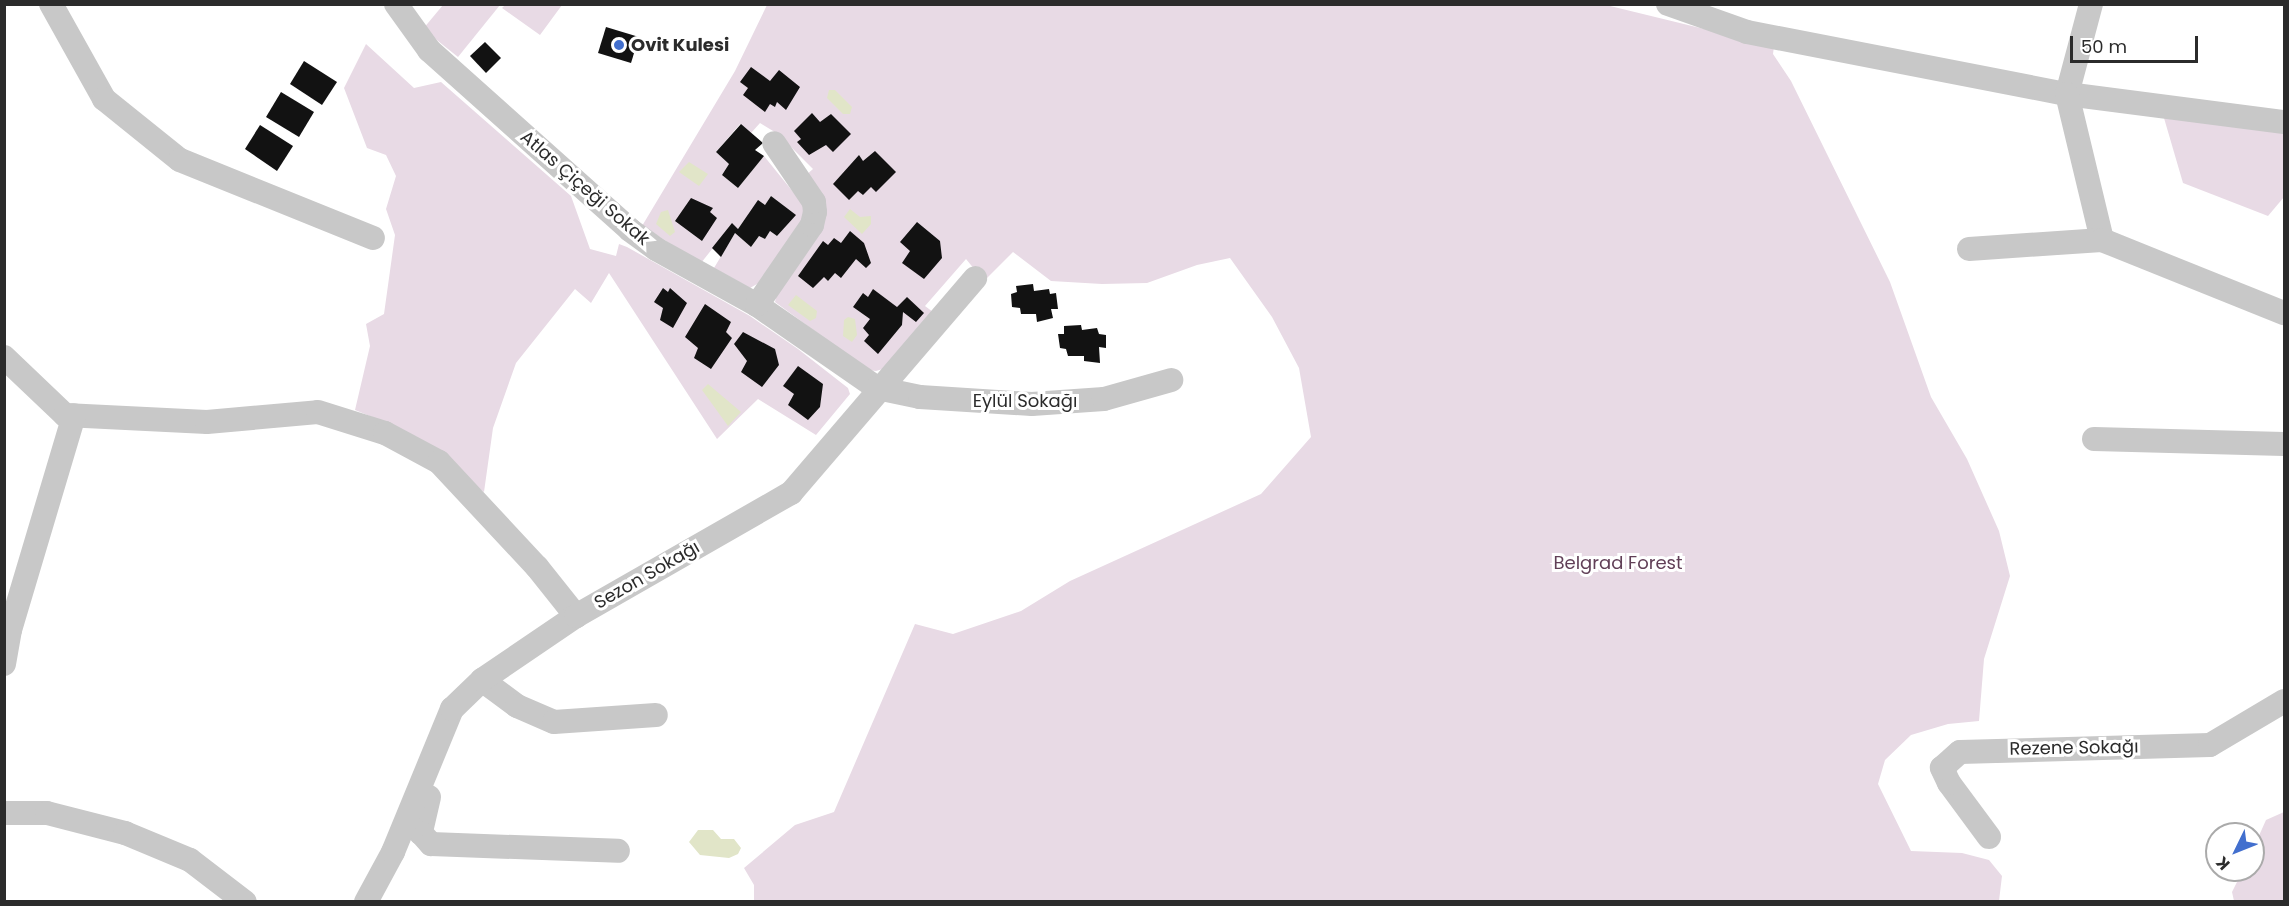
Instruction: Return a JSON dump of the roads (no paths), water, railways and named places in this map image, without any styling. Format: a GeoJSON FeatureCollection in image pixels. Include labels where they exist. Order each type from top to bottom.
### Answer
{"type":"FeatureCollection","features":[{"type":"Feature","properties":{"kind":"street"},"geometry":{"type":"LineString","coordinates":[[51,4],[104,99],[180,160],[373,238]]}},
{"type":"Feature","properties":{"kind":"street"},"geometry":{"type":"LineString","coordinates":[[1668,4],[1747,32],[2067,94],[2284,122]]}},
{"type":"Feature","properties":{"kind":"street"},"geometry":{"type":"LineString","coordinates":[[2091,4],[2067,94],[2102,240]]}},
{"type":"Feature","properties":{"kind":"street","name":"Atlas Çiçeği Sokak"},"geometry":{"type":"LineString","coordinates":[[401,9],[429,50],[630,231],[656,249],[757,305],[877,388]]}},
{"type":"Feature","properties":{"kind":"street"},"geometry":{"type":"LineString","coordinates":[[757,305],[812,225],[815,212],[814,202],[774,143]]}},
{"type":"Feature","properties":{"kind":"street"},"geometry":{"type":"LineString","coordinates":[[1969,249],[2102,240],[2284,313]]}},
{"type":"Feature","properties":{"kind":"street","name":"Sezon Sokağı"},"geometry":{"type":"LineString","coordinates":[[366,902],[393,852],[452,709],[576,616],[791,493],[877,388],[897,373],[975,278]]}},
{"type":"Feature","properties":{"kind":"street"},"geometry":{"type":"LineString","coordinates":[[4,357],[65,415],[207,422],[318,412],[385,433],[439,462],[537,567],[576,616]]}},
{"type":"Feature","properties":{"kind":"street","name":"Eylül Sokağı"},"geometry":{"type":"LineString","coordinates":[[877,388],[920,397],[1032,404],[1104,399],[1171,380]]}},
{"type":"Feature","properties":{"kind":"street"},"geometry":{"type":"LineString","coordinates":[[4,664],[7,629],[74,415]]}},
{"type":"Feature","properties":{"kind":"street"},"geometry":{"type":"LineString","coordinates":[[2094,439],[2284,444]]}},
{"type":"Feature","properties":{"kind":"street"},"geometry":{"type":"LineString","coordinates":[[618,850],[431,844],[424,838],[420,825],[448,731],[466,703],[486,682],[517,706],[554,722],[656,715]]}},
{"type":"Feature","properties":{"kind":"street","name":"Rezene Sokağı"},"geometry":{"type":"LineString","coordinates":[[1989,837],[1949,783],[1942,768],[1959,752],[2210,745],[2284,701]]}},
{"type":"Feature","properties":{"kind":"street"},"geometry":{"type":"LineString","coordinates":[[4,813],[47,813],[125,833],[190,860],[245,902]]}},
{"type":"Feature","properties":{"kind":"place","name":"Ovit Kulesi"},"geometry":{"type":"Point","coordinates":[619,45]}},
{"type":"Feature","properties":{"kind":"park label","name":"Belgrad Forest"},"geometry":{"type":"Point","coordinates":[1618,563]}}]}
